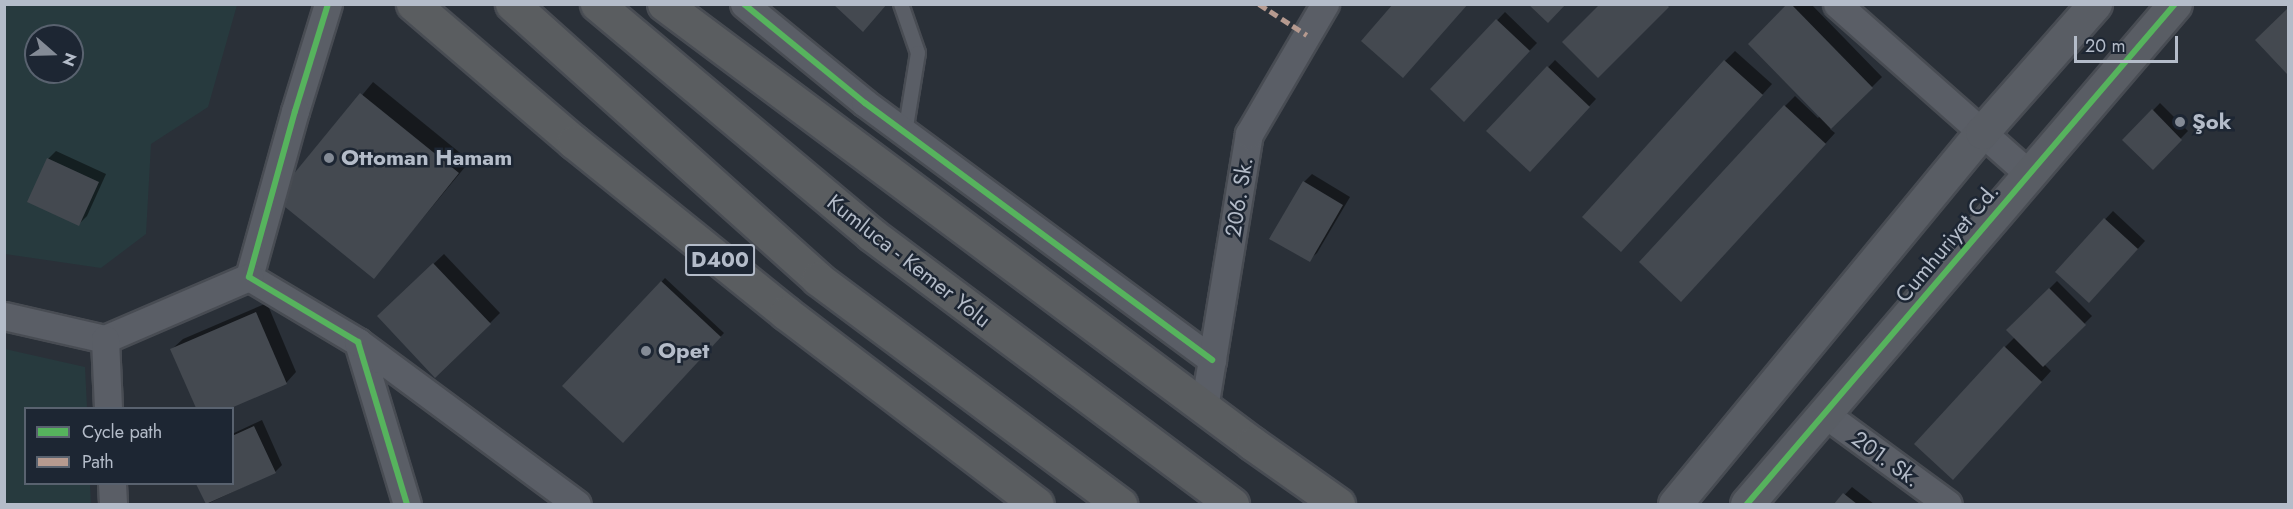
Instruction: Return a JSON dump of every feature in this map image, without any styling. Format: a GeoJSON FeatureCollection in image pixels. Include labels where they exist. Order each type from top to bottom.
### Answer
{"type":"FeatureCollection","features":[{"type":"Feature","properties":{"kind":"highway","name":"D400"},"geometry":{"type":"LineString","coordinates":[[413,4],[574,142],[749,283],[1037,504]]}},
{"type":"Feature","properties":{"kind":"highway","name":"D400"},"geometry":{"type":"LineString","coordinates":[[512,4],[818,279],[1120,504]]}},
{"type":"Feature","properties":{"kind":"highway","name":"Kumluca - Kemer Yolu"},"geometry":{"type":"LineString","coordinates":[[597,4],[871,234],[1232,504]]}},
{"type":"Feature","properties":{"kind":"highway"},"geometry":{"type":"LineString","coordinates":[[664,4],[1204,408],[1338,504]]}},
{"type":"Feature","properties":{"kind":"street"},"geometry":{"type":"LineString","coordinates":[[249,277],[295,111],[328,4]]}},
{"type":"Feature","properties":{"kind":"street"},"geometry":{"type":"LineString","coordinates":[[744,4],[905,133],[1212,360]]}},
{"type":"Feature","properties":{"kind":"street","name":"206. Sk."},"geometry":{"type":"LineString","coordinates":[[1204,408],[1249,134],[1325,4]]}},
{"type":"Feature","properties":{"kind":"street"},"geometry":{"type":"LineString","coordinates":[[1837,4],[2029,174]]}},
{"type":"Feature","properties":{"kind":"street","name":"Cumhuriyet Cd."},"geometry":{"type":"LineString","coordinates":[[1675,504],[1982,132],[2095,4]]}},
{"type":"Feature","properties":{"kind":"street","name":"Cumhuriyet Cd."},"geometry":{"type":"LineString","coordinates":[[1747,504],[2175,4]]}},
{"type":"Feature","properties":{"kind":"street"},"geometry":{"type":"LineString","coordinates":[[4,316],[105,339],[249,277]]}},
{"type":"Feature","properties":{"kind":"street"},"geometry":{"type":"LineString","coordinates":[[249,277],[358,342],[577,504]]}},
{"type":"Feature","properties":{"kind":"street"},"geometry":{"type":"LineString","coordinates":[[105,339],[108,407]]}},
{"type":"Feature","properties":{"kind":"street"},"geometry":{"type":"LineString","coordinates":[[358,342],[407,504]]}},
{"type":"Feature","properties":{"kind":"street","name":"201. Sk."},"geometry":{"type":"LineString","coordinates":[[1825,414],[1948,504]]}},
{"type":"Feature","properties":{"kind":"street"},"geometry":{"type":"LineString","coordinates":[[112,485],[112,504]]}},
{"type":"Feature","properties":{"kind":"lane"},"geometry":{"type":"LineString","coordinates":[[901,4],[918,53],[905,133]]}},
{"type":"Feature","properties":{"kind":"green space"},"geometry":{"type":"Polygon","coordinates":[[[4,5],[237,5],[208,107],[151,144],[146,234],[101,268],[5,254],[4,5]]]}},
{"type":"Feature","properties":{"kind":"green space"},"geometry":{"type":"Polygon","coordinates":[[[5,349],[85,367],[87,407],[24,407],[24,485],[90,485],[91,504],[5,504],[5,349]]]}},
{"type":"Feature","properties":{"kind":"building"},"geometry":{"type":"Polygon","coordinates":[[[833,4],[887,4],[863,32],[833,4]]]}},
{"type":"Feature","properties":{"kind":"building"},"geometry":{"type":"Polygon","coordinates":[[[1393,4],[1468,4],[1403,78],[1361,41],[1393,4]]]}},
{"type":"Feature","properties":{"kind":"building"},"geometry":{"type":"Polygon","coordinates":[[[1528,4],[1566,4],[1548,23],[1528,4]]]}},
{"type":"Feature","properties":{"kind":"building"},"geometry":{"type":"Polygon","coordinates":[[[1600,4],[1666,4],[1669,7],[1598,78],[1562,42],[1600,4]]]}},
{"type":"Feature","properties":{"kind":"building"},"geometry":{"type":"Polygon","coordinates":[[[1787,4],[1791,4],[1873,88],[1831,129],[1748,44],[1787,4]]]}},
{"type":"Feature","properties":{"kind":"building"},"geometry":{"type":"Polygon","coordinates":[[[2288,8],[2288,72],[2287,74],[2255,40],[2288,8]]]}},
{"type":"Feature","properties":{"kind":"building"},"geometry":{"type":"Polygon","coordinates":[[[1496,19],[1530,51],[1464,122],[1430,89],[1496,19]]]}},
{"type":"Feature","properties":{"kind":"building"},"geometry":{"type":"Polygon","coordinates":[[[1724,60],[1763,95],[1621,252],[1582,217],[1724,60]]]}},
{"type":"Feature","properties":{"kind":"building"},"geometry":{"type":"Polygon","coordinates":[[[1547,66],[1590,107],[1530,172],[1486,131],[1547,66]]]}},
{"type":"Feature","properties":{"kind":"building"},"geometry":{"type":"Polygon","coordinates":[[[360,93],[459,173],[374,279],[274,198],[360,93]]]}},
{"type":"Feature","properties":{"kind":"building"},"geometry":{"type":"Polygon","coordinates":[[[1784,105],[1826,144],[1681,302],[1639,262],[1784,105]]]}},
{"type":"Feature","properties":{"kind":"building"},"geometry":{"type":"Polygon","coordinates":[[[2152,109],[2182,140],[2153,170],[2122,140],[2152,109]]]}},
{"type":"Feature","properties":{"kind":"building"},"geometry":{"type":"Polygon","coordinates":[[[47,158],[99,182],[79,226],[27,202],[47,158]]]}},
{"type":"Feature","properties":{"kind":"building"},"geometry":{"type":"Polygon","coordinates":[[[1303,181],[1343,205],[1310,262],[1269,239],[1303,181]]]}},
{"type":"Feature","properties":{"kind":"building"},"geometry":{"type":"Polygon","coordinates":[[[2104,218],[2138,249],[2089,303],[2055,272],[2104,218]]]}},
{"type":"Feature","properties":{"kind":"building"},"geometry":{"type":"Polygon","coordinates":[[[433,263],[491,324],[435,378],[377,316],[433,263]]]}},
{"type":"Feature","properties":{"kind":"building"},"geometry":{"type":"Polygon","coordinates":[[[661,281],[721,337],[623,443],[562,386],[661,281]]]}},
{"type":"Feature","properties":{"kind":"building"},"geometry":{"type":"Polygon","coordinates":[[[2049,288],[2086,325],[2043,367],[2006,330],[2049,288]]]}},
{"type":"Feature","properties":{"kind":"building"},"geometry":{"type":"Polygon","coordinates":[[[256,312],[287,384],[233,407],[196,407],[170,349],[256,312]]]}},
{"type":"Feature","properties":{"kind":"building"},"geometry":{"type":"Polygon","coordinates":[[[2004,346],[2042,382],[1953,480],[1914,444],[2004,346]]]}},
{"type":"Feature","properties":{"kind":"building"},"geometry":{"type":"Polygon","coordinates":[[[254,426],[276,473],[206,504],[196,485],[234,485],[234,435],[254,426]]]}},
{"type":"Feature","properties":{"kind":"building"},"geometry":{"type":"Polygon","coordinates":[[[1843,493],[1857,504],[1834,504],[1843,493]]]}},
{"type":"Feature","properties":{"kind":"marked path"},"geometry":{"type":"LineString","coordinates":[[1259,4],[1307,35]]}},
{"type":"Feature","properties":{"kind":"cycle path"},"geometry":{"type":"LineString","coordinates":[[328,4],[295,111],[249,277],[358,342],[407,504]]}},
{"type":"Feature","properties":{"kind":"cycle path"},"geometry":{"type":"LineString","coordinates":[[744,4],[865,103],[1212,360]]}},
{"type":"Feature","properties":{"kind":"cycle path"},"geometry":{"type":"LineString","coordinates":[[1747,504],[2175,4]]}},
{"type":"Feature","properties":{"kind":"place","name":"Şok"},"geometry":{"type":"Point","coordinates":[2180,122]}},
{"type":"Feature","properties":{"kind":"place","name":"Ottoman Hamam"},"geometry":{"type":"Point","coordinates":[329,158]}},
{"type":"Feature","properties":{"kind":"place","name":"Opet"},"geometry":{"type":"Point","coordinates":[646,351]}}]}
